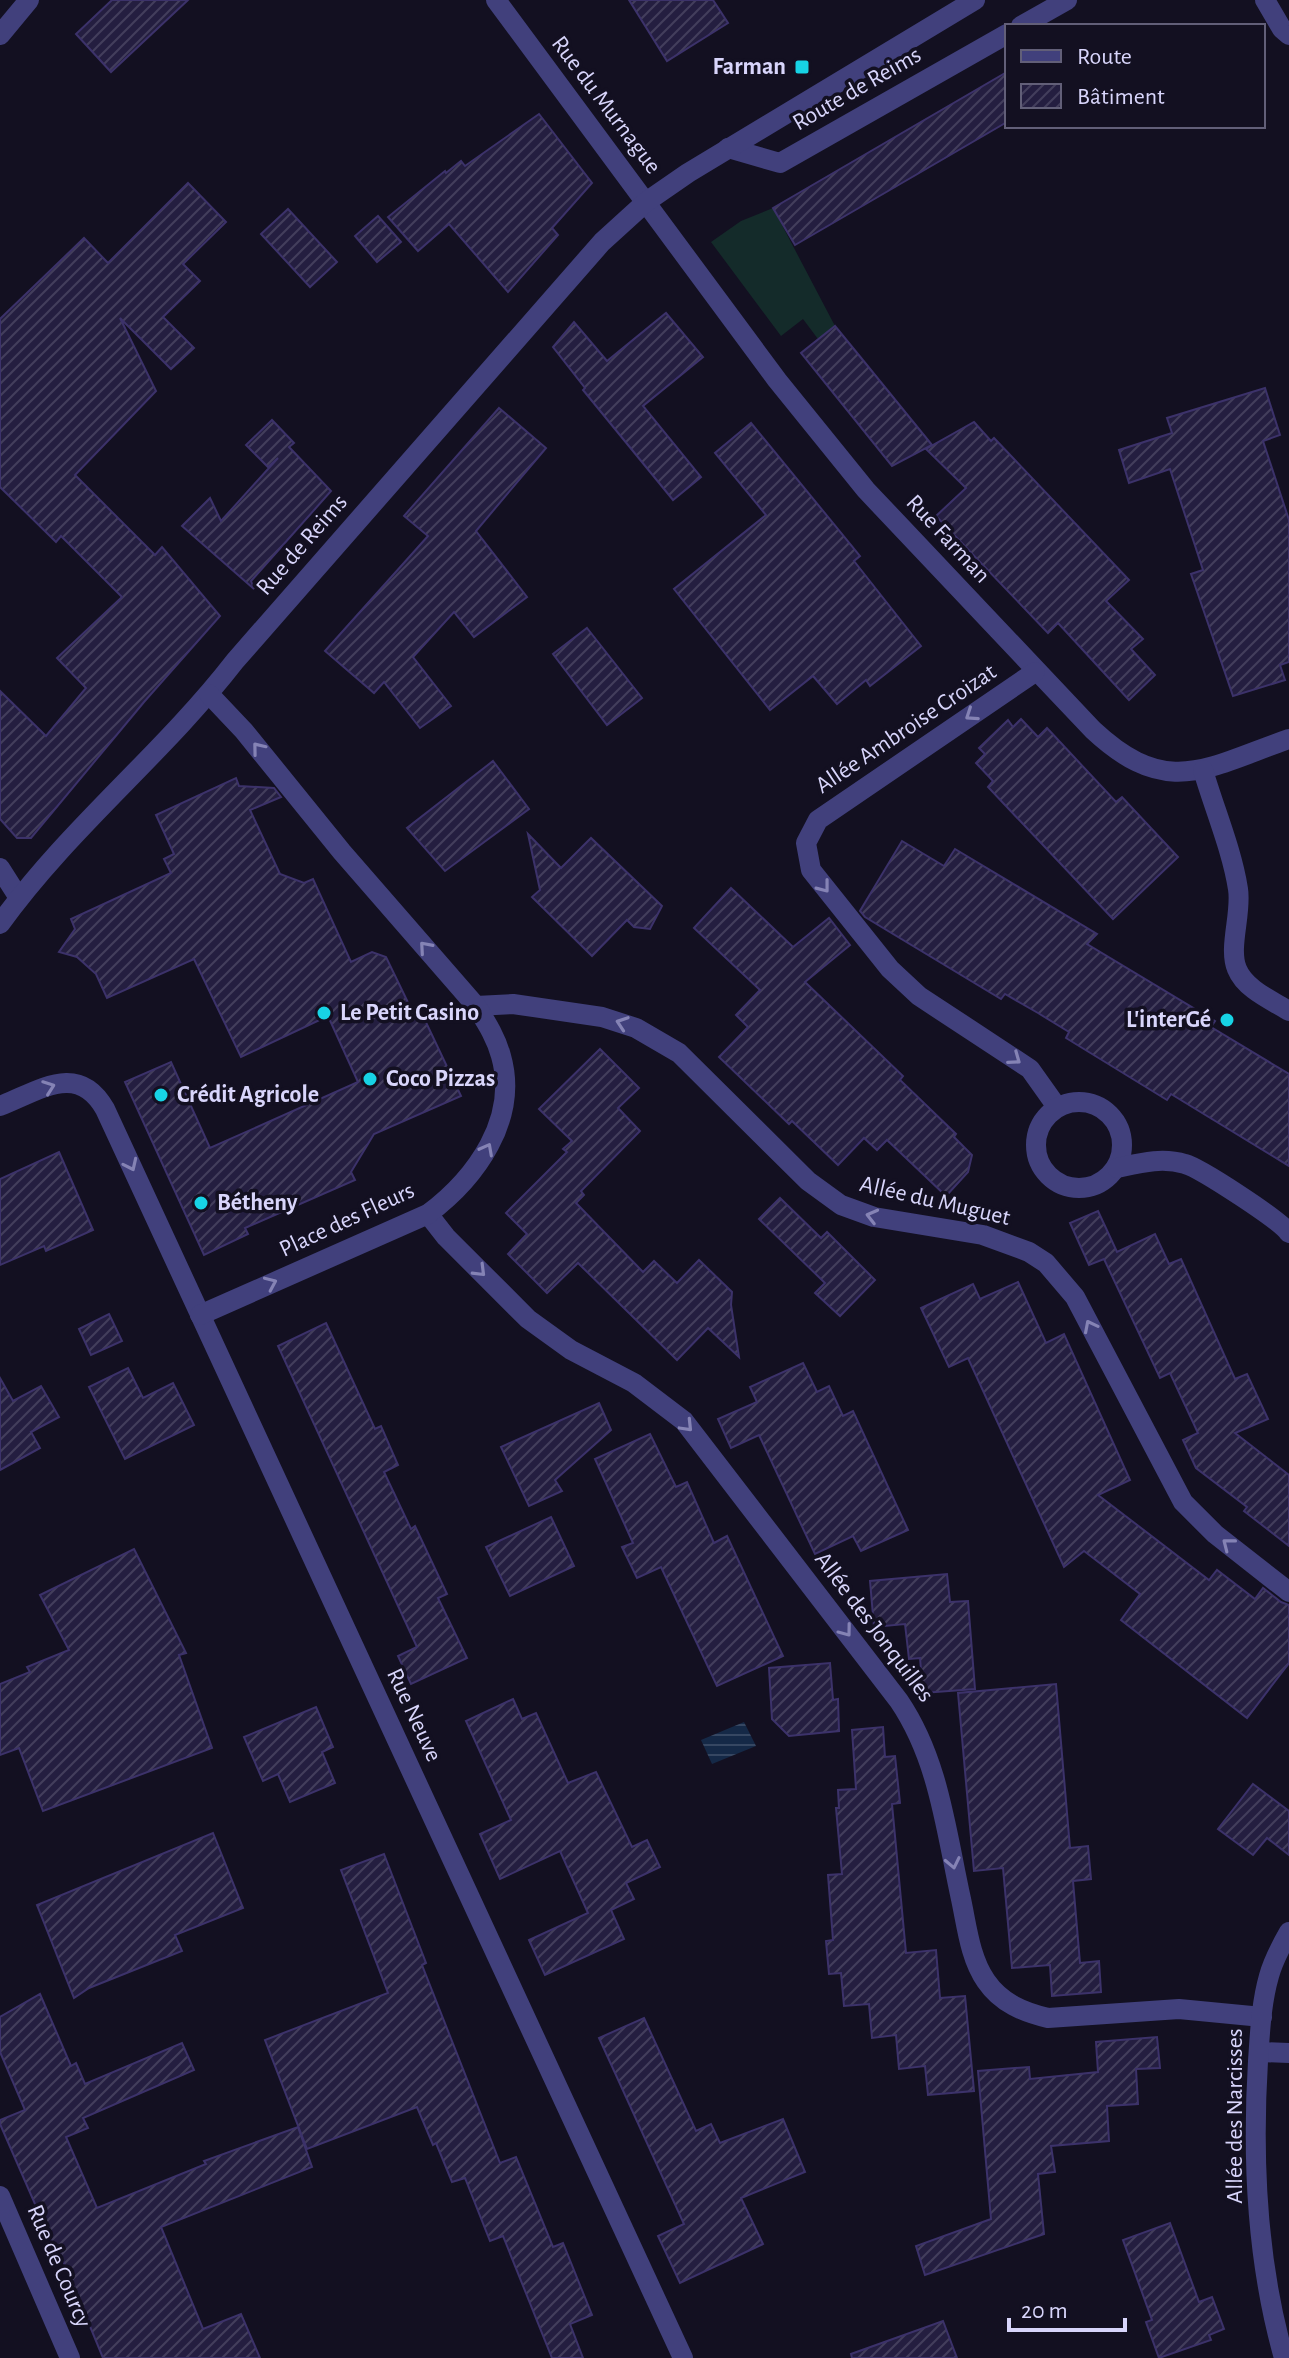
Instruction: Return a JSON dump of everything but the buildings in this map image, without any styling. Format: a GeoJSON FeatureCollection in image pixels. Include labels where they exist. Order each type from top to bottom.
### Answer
{"type":"FeatureCollection","features":[{"type":"Feature","properties":{"kind":"street"},"geometry":{"type":"LineString","coordinates":[[0,35],[29,0]]}},
{"type":"Feature","properties":{"kind":"street","name":"Rue du Murnague"},"geometry":{"type":"LineString","coordinates":[[496,0],[646,202]]}},
{"type":"Feature","properties":{"kind":"street","name":"Route de Reims"},"geometry":{"type":"LineString","coordinates":[[646,202],[728,148],[975,0]]}},
{"type":"Feature","properties":{"kind":"street"},"geometry":{"type":"LineString","coordinates":[[1025,24],[1067,0]]}},
{"type":"Feature","properties":{"kind":"street"},"geometry":{"type":"LineString","coordinates":[[1265,0],[1289,35]]}},
{"type":"Feature","properties":{"kind":"street","name":"Route de Reims"},"geometry":{"type":"LineString","coordinates":[[728,148],[780,163],[1005,35]]}},
{"type":"Feature","properties":{"kind":"street","name":"Rue Farman"},"geometry":{"type":"LineString","coordinates":[[646,202],[777,380],[866,490],[1035,672],[1117,753],[1154,769],[1186,772],[1203,770],[1289,739]]}},
{"type":"Feature","properties":{"kind":"street","name":"Rue de Reims"},"geometry":{"type":"LineString","coordinates":[[0,924],[19,898],[209,694],[595,250],[646,202]]}},
{"type":"Feature","properties":{"kind":"street","name":"Allée Ambroise Croizat"},"geometry":{"type":"LineString","coordinates":[[1035,672],[818,820],[806,843],[811,870],[890,969],[919,996],[1030,1069],[1057,1107]]}},
{"type":"Feature","properties":{"kind":"street","name":"Place des Fleurs"},"geometry":{"type":"LineString","coordinates":[[200,1315],[428,1214],[449,1198],[475,1169],[487,1150],[503,1111],[506,1092],[501,1054],[476,1006],[342,852],[244,731],[209,694]]}},
{"type":"Feature","properties":{"kind":"street"},"geometry":{"type":"LineString","coordinates":[[1203,770],[1238,888],[1240,909],[1234,958],[1237,971],[1247,984],[1289,1011]]}},
{"type":"Feature","properties":{"kind":"street"},"geometry":{"type":"LineString","coordinates":[[0,868],[19,898]]}},
{"type":"Feature","properties":{"kind":"street","name":"Allée du Muguet"},"geometry":{"type":"LineString","coordinates":[[476,1006],[513,1004],[617,1021],[658,1039],[688,1062],[808,1181],[841,1205],[874,1217],[983,1235],[1029,1252],[1046,1263],[1075,1297],[1183,1502],[1215,1534],[1289,1592]]}},
{"type":"Feature","properties":{"kind":"street","name":"Rue Neuve"},"geometry":{"type":"LineString","coordinates":[[0,1106],[58,1082],[74,1082],[97,1095],[683,2358]]}},
{"type":"Feature","properties":{"kind":"street"},"geometry":{"type":"LineString","coordinates":[[1085,1102],[1099,1106],[1119,1126],[1123,1140],[1122,1155],[1117,1168],[1105,1181],[1089,1188],[1071,1188],[1055,1182],[1042,1169],[1036,1152],[1037,1135],[1044,1119],[1057,1107],[1085,1102]]}},
{"type":"Feature","properties":{"kind":"street"},"geometry":{"type":"LineString","coordinates":[[1117,1168],[1152,1160],[1187,1164],[1251,1203],[1289,1233]]}},
{"type":"Feature","properties":{"kind":"street","name":"Allée des Jonquilles"},"geometry":{"type":"LineString","coordinates":[[428,1214],[446,1237],[528,1319],[571,1350],[634,1383],[684,1421],[899,1701],[920,1736],[934,1772],[972,1952],[987,1983],[1000,1996],[1030,2014],[1048,2018],[1179,2009],[1262,2017]]}},
{"type":"Feature","properties":{"kind":"street","name":"Allée des Narcisses"},"geometry":{"type":"LineString","coordinates":[[1284,2358],[1259,2209],[1256,2150],[1262,2017],[1269,1977],[1289,1932]]}},
{"type":"Feature","properties":{"kind":"street"},"geometry":{"type":"LineString","coordinates":[[1259,2052],[1289,2053]]}},
{"type":"Feature","properties":{"kind":"street","name":"Rue de Courcy"},"geometry":{"type":"LineString","coordinates":[[0,2196],[70,2358]]}},
{"type":"Feature","properties":{"kind":"green space"},"geometry":{"type":"Polygon","coordinates":[[[773,208],[835,326],[818,339],[803,319],[781,336],[711,242],[741,221],[773,208]]]}},
{"type":"Feature","properties":{"kind":"water"},"geometry":{"type":"Polygon","coordinates":[[[744,1722],[756,1746],[712,1764],[701,1740],[744,1722]]]}},
{"type":"Feature","properties":{"kind":"place","name":"Farman"},"geometry":{"type":"Point","coordinates":[802,67]}},
{"type":"Feature","properties":{"kind":"place","name":"Le Petit Casino"},"geometry":{"type":"Point","coordinates":[324,1013]}},
{"type":"Feature","properties":{"kind":"place","name":"L'interGé"},"geometry":{"type":"Point","coordinates":[1227,1020]}},
{"type":"Feature","properties":{"kind":"place","name":"Coco Pizzas"},"geometry":{"type":"Point","coordinates":[370,1079]}},
{"type":"Feature","properties":{"kind":"place","name":"Crédit Agricole"},"geometry":{"type":"Point","coordinates":[161,1095]}},
{"type":"Feature","properties":{"kind":"place","name":"Bétheny"},"geometry":{"type":"Point","coordinates":[201,1203]}}]}
